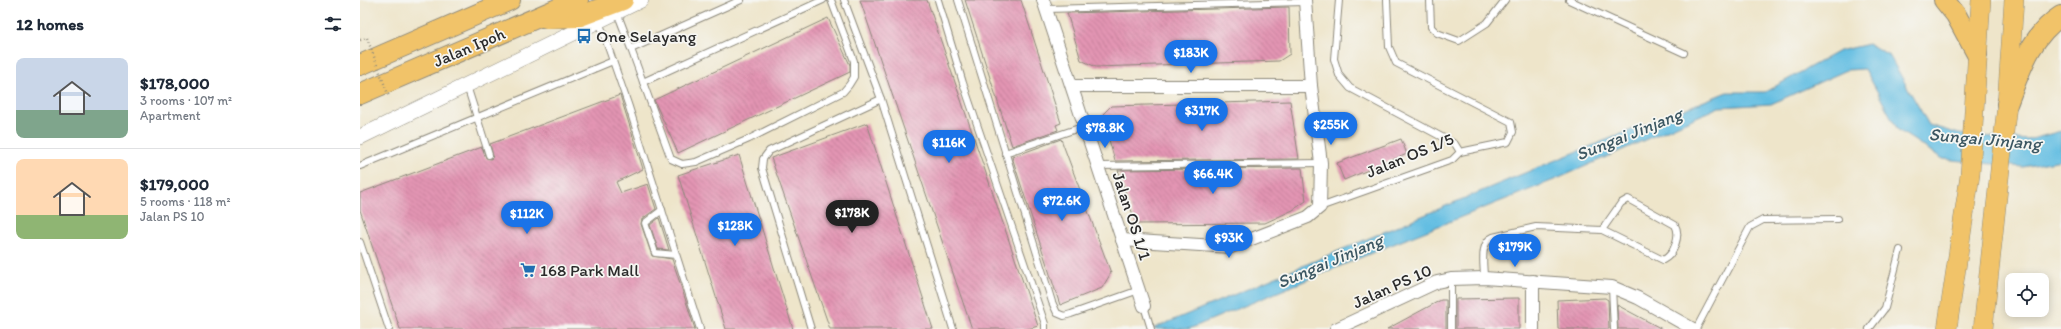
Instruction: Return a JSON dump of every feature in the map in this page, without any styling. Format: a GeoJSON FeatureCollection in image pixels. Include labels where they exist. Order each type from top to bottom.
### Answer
{"type":"FeatureCollection","features":[{"type":"Feature","properties":{"kind":"highway","name":"Jalan Ipoh"},"geometry":{"type":"LineString","coordinates":[[360,65],[510,0]]}},
{"type":"Feature","properties":{"kind":"highway","name":"Jalan Ipoh"},"geometry":{"type":"LineString","coordinates":[[360,94],[578,0]]}},
{"type":"Feature","properties":{"kind":"highway"},"geometry":{"type":"LineString","coordinates":[[1944,0],[1956,15],[1977,54]]}},
{"type":"Feature","properties":{"kind":"highway"},"geometry":{"type":"LineString","coordinates":[[536,18],[578,17],[620,6]]}},
{"type":"Feature","properties":{"kind":"highway"},"geometry":{"type":"LineString","coordinates":[[2007,104],[2024,61],[2033,44],[2042,32],[2061,16]]}},
{"type":"Feature","properties":{"kind":"main road"},"geometry":{"type":"LineString","coordinates":[[1947,329],[1970,175],[1981,0]]}},
{"type":"Feature","properties":{"kind":"main road"},"geometry":{"type":"LineString","coordinates":[[1983,329],[2007,104],[2014,0]]}},
{"type":"Feature","properties":{"kind":"street"},"geometry":{"type":"LineString","coordinates":[[360,137],[598,21],[620,6],[641,0]]}},
{"type":"Feature","properties":{"kind":"street"},"geometry":{"type":"LineString","coordinates":[[1122,240],[1231,247],[1308,217],[1320,207],[1321,163],[1311,86],[1306,1]]}},
{"type":"Feature","properties":{"kind":"street","name":"Jalan OS 1/1"},"geometry":{"type":"LineString","coordinates":[[1045,4],[1144,306]]}},
{"type":"Feature","properties":{"kind":"street"},"geometry":{"type":"LineString","coordinates":[[1072,86],[1311,86]]}},
{"type":"Feature","properties":{"kind":"street"},"geometry":{"type":"LineString","coordinates":[[360,127],[399,118]]}},
{"type":"Feature","properties":{"kind":"street","name":"Jalan PS 10"},"geometry":{"type":"LineString","coordinates":[[1336,329],[1365,323],[1438,282],[1451,279],[1484,278],[1612,287],[1638,298],[1693,329]]}},
{"type":"Feature","properties":{"kind":"street"},"geometry":{"type":"LineString","coordinates":[[1533,281],[1533,329]]}},
{"type":"Feature","properties":{"kind":"lane"},"geometry":{"type":"LineString","coordinates":[[631,49],[741,0]]}},
{"type":"Feature","properties":{"kind":"lane"},"geometry":{"type":"LineString","coordinates":[[643,82],[823,0]]}},
{"type":"Feature","properties":{"kind":"lane"},"geometry":{"type":"LineString","coordinates":[[620,6],[631,49],[671,158],[682,164],[696,162],[749,139],[843,92],[854,77],[854,61],[831,0]]}},
{"type":"Feature","properties":{"kind":"lane"},"geometry":{"type":"LineString","coordinates":[[844,0],[881,99],[953,329]]}},
{"type":"Feature","properties":{"kind":"lane"},"geometry":{"type":"LineString","coordinates":[[938,0],[964,83],[1046,324],[1045,329]]}},
{"type":"Feature","properties":{"kind":"lane"},"geometry":{"type":"LineString","coordinates":[[958,0],[1005,153],[1057,313],[1064,316],[1139,290]]}},
{"type":"Feature","properties":{"kind":"lane"},"geometry":{"type":"LineString","coordinates":[[1339,0],[1334,59],[1339,75],[1350,88],[1455,144],[1460,152]]}},
{"type":"Feature","properties":{"kind":"lane","name":"Jalan OS 1/5"},"geometry":{"type":"LineString","coordinates":[[1320,207],[1452,160],[1460,152],[1508,142],[1513,132],[1511,122],[1396,63],[1389,47],[1387,0]]}},
{"type":"Feature","properties":{"kind":"lane"},"geometry":{"type":"LineString","coordinates":[[1430,0],[1432,27],[1437,32],[1459,41],[1487,23],[1505,0]]}},
{"type":"Feature","properties":{"kind":"lane"},"geometry":{"type":"LineString","coordinates":[[1570,0],[1684,53]]}},
{"type":"Feature","properties":{"kind":"lane"},"geometry":{"type":"LineString","coordinates":[[1045,4],[1306,1]]}},
{"type":"Feature","properties":{"kind":"lane"},"geometry":{"type":"LineString","coordinates":[[598,21],[628,104],[700,329]]}},
{"type":"Feature","properties":{"kind":"lane"},"geometry":{"type":"LineString","coordinates":[[360,166],[477,116],[613,62]]}},
{"type":"Feature","properties":{"kind":"lane"},"geometry":{"type":"LineString","coordinates":[[466,85],[489,154]]}},
{"type":"Feature","properties":{"kind":"lane"},"geometry":{"type":"LineString","coordinates":[[811,329],[762,168],[763,159],[769,151],[881,99]]}},
{"type":"Feature","properties":{"kind":"lane"},"geometry":{"type":"LineString","coordinates":[[1005,153],[1085,126]]}},
{"type":"Feature","properties":{"kind":"lane"},"geometry":{"type":"LineString","coordinates":[[1098,166],[1321,163]]}},
{"type":"Feature","properties":{"kind":"lane"},"geometry":{"type":"LineString","coordinates":[[1484,278],[1484,246],[1487,239],[1536,227],[1602,230],[1663,260],[1669,258],[1678,234],[1675,224],[1628,199],[1621,203],[1602,230]]}},
{"type":"Feature","properties":{"kind":"lane"},"geometry":{"type":"LineString","coordinates":[[662,210],[645,223],[656,252],[676,255]]}},
{"type":"Feature","properties":{"kind":"lane"},"geometry":{"type":"LineString","coordinates":[[1696,329],[1750,227],[1763,220],[1838,219]]}},
{"type":"Feature","properties":{"kind":"lane"},"geometry":{"type":"LineString","coordinates":[[360,242],[389,329]]}},
{"type":"Feature","properties":{"kind":"lane"},"geometry":{"type":"LineString","coordinates":[[1869,329],[1885,308],[1900,250]]}},
{"type":"Feature","properties":{"kind":"lane"},"geometry":{"type":"LineString","coordinates":[[1451,279],[1451,329]]}},
{"type":"Feature","properties":{"kind":"lane"},"geometry":{"type":"LineString","coordinates":[[1612,287],[1614,329]]}},
{"type":"Feature","properties":{"kind":"lane","name":"Jalan OS 1/1"},"geometry":{"type":"LineString","coordinates":[[1144,306],[1151,329]]}},
{"type":"Feature","properties":{"kind":"path"},"geometry":{"type":"LineString","coordinates":[[360,40],[367,38],[389,97]]}},
{"type":"Feature","properties":{"kind":"water","name":"Sungai Jinjang"},"geometry":{"type":"Polygon","coordinates":[[[1869,44],[1889,55],[1929,125],[1959,134],[2028,140],[2061,131],[2061,160],[2023,167],[1943,159],[1898,130],[1865,69],[1847,70],[1771,104],[1719,107],[1559,178],[1381,249],[1189,329],[1152,329],[1551,162],[1727,92],[1765,92],[1839,51],[1869,44]]]}},
{"type":"Feature","properties":{"kind":"building"},"geometry":{"type":"Polygon","coordinates":[[[860,0],[927,0],[1038,326],[1028,329],[972,329],[860,0]]]}},
{"type":"Feature","properties":{"kind":"building"},"geometry":{"type":"Polygon","coordinates":[[[965,0],[1021,0],[1061,123],[1056,125],[1058,130],[1012,146],[965,0]]]}},
{"type":"Feature","properties":{"kind":"building"},"geometry":{"type":"Polygon","coordinates":[[[1289,7],[1290,54],[1279,61],[1096,67],[1081,60],[1067,13],[1289,7]]]}},
{"type":"Feature","properties":{"kind":"building"},"geometry":{"type":"Polygon","coordinates":[[[828,18],[850,65],[850,72],[678,153],[654,100],[828,18]]]}},
{"type":"Feature","properties":{"kind":"building","name":"168 Park Mall"},"geometry":{"type":"Polygon","coordinates":[[[620,95],[643,169],[616,182],[621,193],[648,184],[656,209],[642,219],[641,224],[652,256],[672,259],[695,329],[400,329],[360,210],[360,193],[482,147],[486,158],[491,159],[493,156],[490,144],[620,95]]]}},
{"type":"Feature","properties":{"kind":"building"},"geometry":{"type":"Polygon","coordinates":[[[1290,101],[1299,159],[1115,161],[1102,115],[1111,106],[1290,101]]]}},
{"type":"Feature","properties":{"kind":"building"},"geometry":{"type":"Polygon","coordinates":[[[867,123],[933,329],[830,329],[771,158],[867,123]]]}},
{"type":"Feature","properties":{"kind":"building"},"geometry":{"type":"Polygon","coordinates":[[[1061,139],[1111,273],[1102,288],[1060,305],[1012,157],[1061,139]]]}},
{"type":"Feature","properties":{"kind":"building"},"geometry":{"type":"Polygon","coordinates":[[[1401,139],[1407,154],[1344,180],[1337,163],[1401,139]]]}},
{"type":"Feature","properties":{"kind":"building"},"geometry":{"type":"Polygon","coordinates":[[[739,155],[793,329],[726,329],[678,175],[739,155]]]}},
{"type":"Feature","properties":{"kind":"building"},"geometry":{"type":"Polygon","coordinates":[[[1302,168],[1306,201],[1293,210],[1265,223],[1136,224],[1118,170],[1302,168]]]}},
{"type":"Feature","properties":{"kind":"building"},"geometry":{"type":"Polygon","coordinates":[[[659,218],[669,250],[658,249],[650,225],[659,218]]]}},
{"type":"Feature","properties":{"kind":"building"},"geometry":{"type":"Polygon","coordinates":[[[1519,298],[1519,329],[1456,329],[1456,299],[1519,298]]]}},
{"type":"Feature","properties":{"kind":"building"},"geometry":{"type":"Polygon","coordinates":[[[1605,298],[1608,300],[1609,329],[1558,329],[1557,300],[1605,298]]]}},
{"type":"Feature","properties":{"kind":"building"},"geometry":{"type":"Polygon","coordinates":[[[1441,300],[1446,300],[1446,329],[1387,329],[1441,300]]]}},
{"type":"Feature","properties":{"kind":"building"},"geometry":{"type":"Polygon","coordinates":[[[1617,305],[1662,329],[1618,329],[1617,305]]]}},
{"type":"Feature","properties":{"kind":"place","name":"One Selayang"},"geometry":{"type":"Point","coordinates":[584,36]}},
{"type":"Feature","properties":{"kind":"place","name":"168 Park Mall"},"geometry":{"type":"Point","coordinates":[528,270]}}]}
